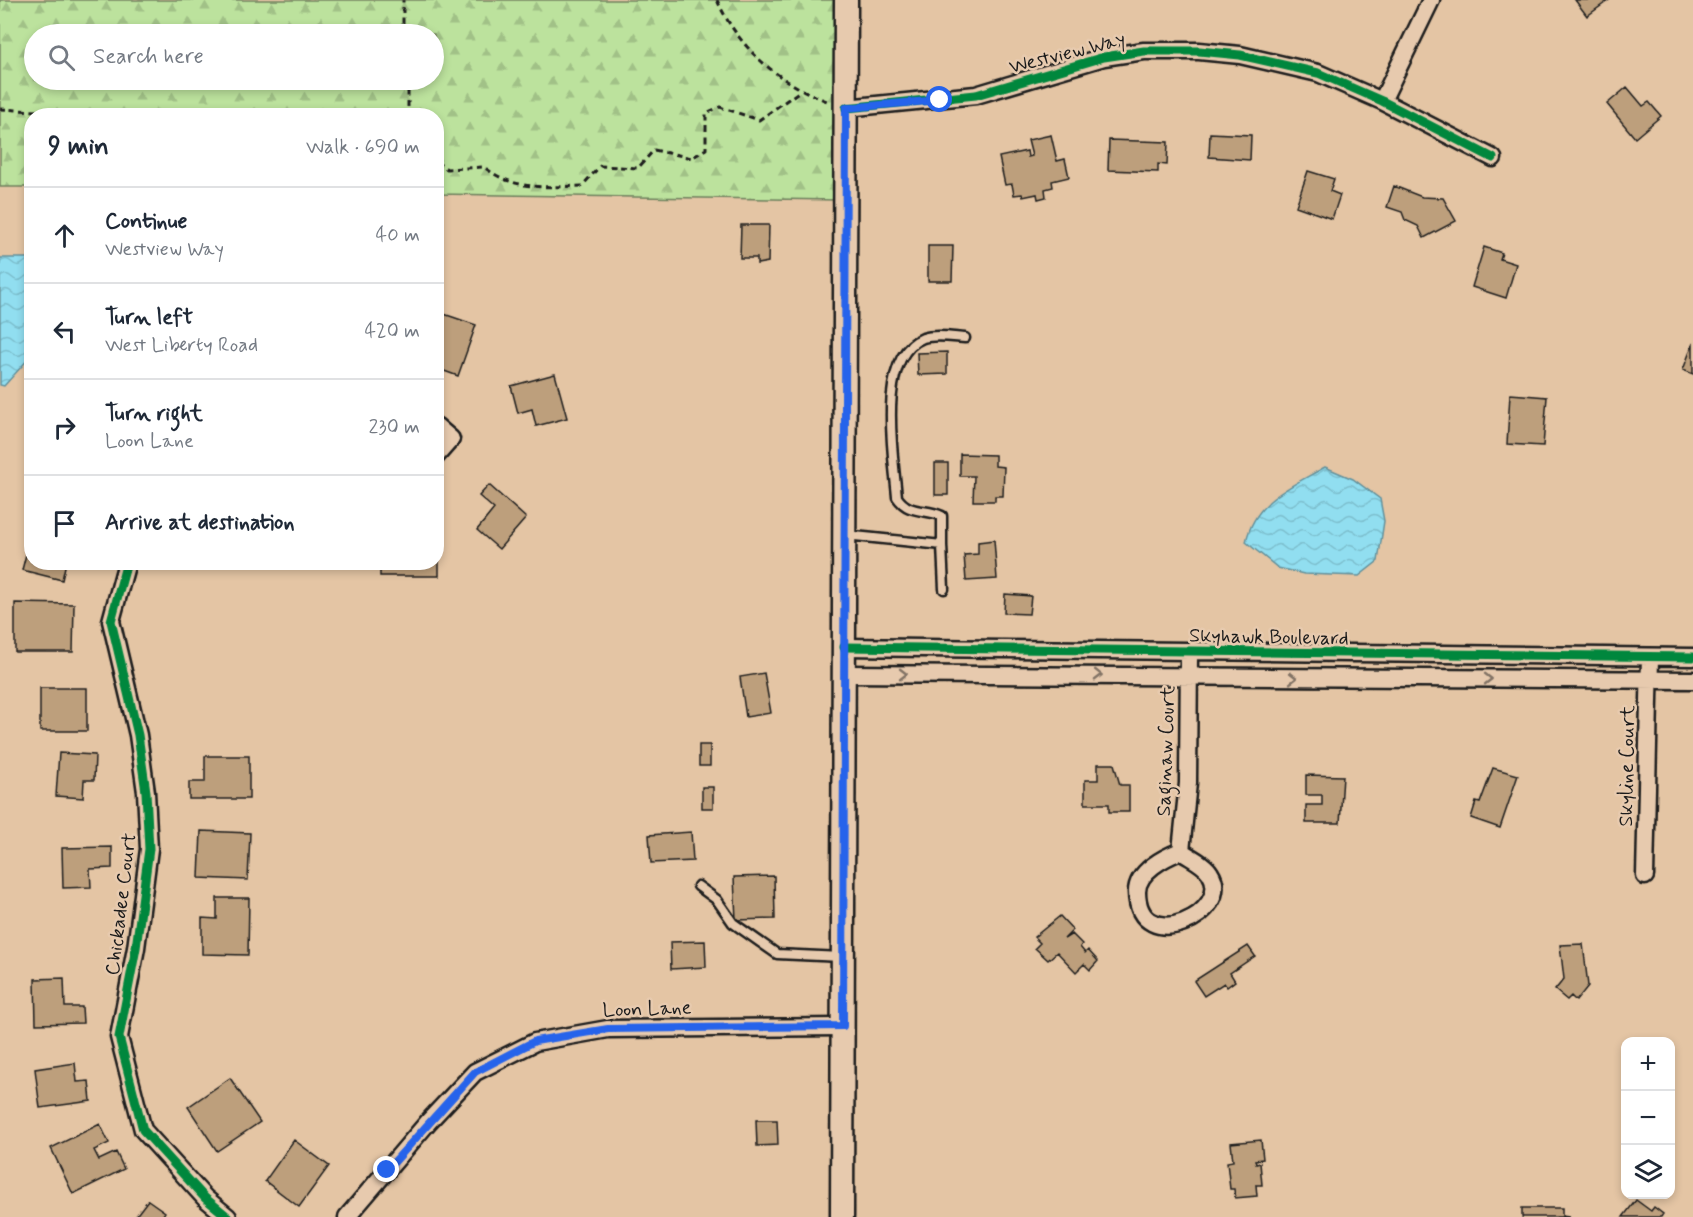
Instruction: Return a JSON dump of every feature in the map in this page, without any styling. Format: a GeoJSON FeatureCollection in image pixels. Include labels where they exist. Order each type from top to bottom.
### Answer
{"type":"FeatureCollection","features":[{"type":"Feature","properties":{"kind":"main road"},"geometry":{"type":"LineString","coordinates":[[842,1217],[846,0]]}},
{"type":"Feature","properties":{"kind":"street"},"geometry":{"type":"LineString","coordinates":[[1382,101],[1431,0]]}},
{"type":"Feature","properties":{"kind":"street","name":"Westview Way"},"geometry":{"type":"LineString","coordinates":[[846,108],[976,95],[1104,57],[1144,51],[1240,55],[1299,68],[1382,101],[1493,158]]}},
{"type":"Feature","properties":{"kind":"street"},"geometry":{"type":"LineString","coordinates":[[444,433],[451,439],[444,447]]}},
{"type":"Feature","properties":{"kind":"street","name":"Chickadee Court"},"geometry":{"type":"LineString","coordinates":[[125,570],[111,621],[138,735],[146,792],[149,849],[136,948],[119,1037],[143,1130],[205,1198],[228,1217]]}},
{"type":"Feature","properties":{"kind":"street","name":"Skyhawk Boulevard"},"geometry":{"type":"LineString","coordinates":[[844,647],[1189,653],[1693,657]]}},
{"type":"Feature","properties":{"kind":"street","name":"Saginaw Court"},"geometry":{"type":"LineString","coordinates":[[1181,850],[1188,783],[1189,653]]}},
{"type":"Feature","properties":{"kind":"street","name":"Skyline Court"},"geometry":{"type":"LineString","coordinates":[[1645,876],[1650,657]]}},
{"type":"Feature","properties":{"kind":"street","name":"Skyhawk Boulevard"},"geometry":{"type":"LineString","coordinates":[[844,674],[1693,680]]}},
{"type":"Feature","properties":{"kind":"street"},"geometry":{"type":"LineString","coordinates":[[1181,850],[1210,872],[1214,885],[1211,901],[1195,919],[1179,925],[1159,925],[1145,916],[1137,905],[1137,888],[1144,875],[1161,859],[1181,850]]}},
{"type":"Feature","properties":{"kind":"street","name":"Loon Lane"},"geometry":{"type":"LineString","coordinates":[[346,1217],[475,1072],[535,1041],[608,1029],[843,1026]]}},
{"type":"Feature","properties":{"kind":"lane"},"geometry":{"type":"LineString","coordinates":[[944,590],[942,516],[933,512],[912,511],[903,507],[897,497],[890,407],[895,376],[904,354],[912,344],[926,337],[965,338]]}},
{"type":"Feature","properties":{"kind":"lane"},"geometry":{"type":"LineString","coordinates":[[844,535],[942,545]]}},
{"type":"Feature","properties":{"kind":"lane"},"geometry":{"type":"LineString","coordinates":[[698,886],[717,900],[733,923],[777,954],[843,957]]}},
{"type":"Feature","properties":{"kind":"path"},"geometry":{"type":"LineString","coordinates":[[403,0],[403,24]]}},
{"type":"Feature","properties":{"kind":"path"},"geometry":{"type":"LineString","coordinates":[[717,0],[727,21],[761,63],[800,91],[846,108]]}},
{"type":"Feature","properties":{"kind":"path"},"geometry":{"type":"LineString","coordinates":[[408,90],[408,108]]}},
{"type":"Feature","properties":{"kind":"path"},"geometry":{"type":"LineString","coordinates":[[444,167],[447,169],[484,167],[501,180],[528,187],[582,186],[600,166],[638,168],[654,150],[692,158],[706,149],[706,113],[720,107],[759,120],[800,91]]}},
{"type":"Feature","properties":{"kind":"path"},"geometry":{"type":"LineString","coordinates":[[0,109],[24,110]]}},
{"type":"Feature","properties":{"kind":"green space"},"geometry":{"type":"Polygon","coordinates":[[[0,0],[836,0],[836,200],[444,194],[444,108],[24,108],[24,187],[0,187],[0,0]]]}},
{"type":"Feature","properties":{"kind":"water"},"geometry":{"type":"Polygon","coordinates":[[[0,258],[24,258],[24,364],[4,386],[0,385],[0,258]]]}},
{"type":"Feature","properties":{"kind":"water"},"geometry":{"type":"Polygon","coordinates":[[[1325,467],[1353,479],[1380,499],[1384,521],[1378,561],[1359,576],[1304,574],[1278,568],[1246,542],[1257,515],[1266,505],[1287,488],[1325,467]]]}},
{"type":"Feature","properties":{"kind":"building"},"geometry":{"type":"Polygon","coordinates":[[[1575,0],[1609,0],[1587,16],[1575,0]]]}},
{"type":"Feature","properties":{"kind":"building"},"geometry":{"type":"Polygon","coordinates":[[[1627,87],[1643,106],[1649,102],[1661,116],[1635,138],[1607,104],[1627,87]]]}},
{"type":"Feature","properties":{"kind":"building"},"geometry":{"type":"Polygon","coordinates":[[[1210,133],[1251,135],[1250,160],[1209,157],[1210,133]]]}},
{"type":"Feature","properties":{"kind":"building"},"geometry":{"type":"Polygon","coordinates":[[[1051,135],[1057,161],[1065,159],[1069,177],[1052,181],[1053,187],[1045,189],[1046,197],[1038,199],[1037,194],[1023,197],[1022,194],[1014,195],[1012,184],[1005,185],[999,157],[1027,151],[1028,157],[1032,156],[1028,140],[1051,135]]]}},
{"type":"Feature","properties":{"kind":"building"},"geometry":{"type":"Polygon","coordinates":[[[1109,140],[1168,142],[1167,165],[1158,164],[1158,172],[1108,170],[1109,140]]]}},
{"type":"Feature","properties":{"kind":"building"},"geometry":{"type":"Polygon","coordinates":[[[1308,171],[1334,179],[1330,191],[1340,195],[1332,219],[1296,206],[1308,171]]]}},
{"type":"Feature","properties":{"kind":"building"},"geometry":{"type":"Polygon","coordinates":[[[1394,186],[1422,197],[1443,198],[1456,221],[1424,238],[1418,226],[1405,220],[1402,212],[1387,207],[1394,186]]]}},
{"type":"Feature","properties":{"kind":"building"},"geometry":{"type":"Polygon","coordinates":[[[741,225],[769,225],[768,262],[757,264],[757,258],[740,258],[741,225]]]}},
{"type":"Feature","properties":{"kind":"building"},"geometry":{"type":"Polygon","coordinates":[[[928,246],[953,246],[952,281],[928,281],[928,246]]]}},
{"type":"Feature","properties":{"kind":"building"},"geometry":{"type":"Polygon","coordinates":[[[1484,247],[1502,253],[1500,259],[1516,264],[1506,298],[1472,287],[1484,247]]]}},
{"type":"Feature","properties":{"kind":"building"},"geometry":{"type":"Polygon","coordinates":[[[444,314],[476,325],[458,376],[444,371],[444,314]]]}},
{"type":"Feature","properties":{"kind":"building"},"geometry":{"type":"Polygon","coordinates":[[[1693,343],[1693,374],[1683,370],[1693,343]]]}},
{"type":"Feature","properties":{"kind":"building"},"geometry":{"type":"Polygon","coordinates":[[[947,352],[947,374],[918,375],[917,353],[947,352]]]}},
{"type":"Feature","properties":{"kind":"building"},"geometry":{"type":"Polygon","coordinates":[[[555,374],[567,418],[536,426],[532,409],[518,413],[511,386],[555,374]]]}},
{"type":"Feature","properties":{"kind":"building"},"geometry":{"type":"Polygon","coordinates":[[[1510,394],[1547,397],[1543,446],[1507,444],[1510,394]]]}},
{"type":"Feature","properties":{"kind":"building"},"geometry":{"type":"Polygon","coordinates":[[[960,454],[995,455],[995,466],[1004,467],[1003,496],[995,496],[995,501],[973,501],[974,476],[960,476],[960,454]]]}},
{"type":"Feature","properties":{"kind":"building"},"geometry":{"type":"Polygon","coordinates":[[[935,463],[948,463],[948,495],[935,495],[935,463]]]}},
{"type":"Feature","properties":{"kind":"building"},"geometry":{"type":"Polygon","coordinates":[[[489,485],[526,518],[499,549],[477,530],[494,509],[479,496],[489,485]]]}},
{"type":"Feature","properties":{"kind":"building"},"geometry":{"type":"Polygon","coordinates":[[[994,540],[997,579],[966,581],[964,555],[978,554],[978,542],[994,540]]]}},
{"type":"Feature","properties":{"kind":"building"},"geometry":{"type":"Polygon","coordinates":[[[24,562],[24,570],[64,570],[62,580],[22,570],[24,562]]]}},
{"type":"Feature","properties":{"kind":"building"},"geometry":{"type":"Polygon","coordinates":[[[380,570],[439,570],[439,576],[380,576],[380,570]]]}},
{"type":"Feature","properties":{"kind":"building"},"geometry":{"type":"Polygon","coordinates":[[[1005,594],[1031,596],[1029,614],[1004,613],[1005,594]]]}},
{"type":"Feature","properties":{"kind":"building"},"geometry":{"type":"Polygon","coordinates":[[[15,603],[74,604],[73,652],[15,652],[15,603]]]}},
{"type":"Feature","properties":{"kind":"building"},"geometry":{"type":"Polygon","coordinates":[[[764,673],[771,713],[746,717],[740,677],[764,673]]]}},
{"type":"Feature","properties":{"kind":"building"},"geometry":{"type":"Polygon","coordinates":[[[40,688],[87,688],[87,731],[40,731],[40,688]]]}},
{"type":"Feature","properties":{"kind":"building"},"geometry":{"type":"Polygon","coordinates":[[[699,745],[710,745],[710,766],[699,766],[699,745]]]}},
{"type":"Feature","properties":{"kind":"building"},"geometry":{"type":"Polygon","coordinates":[[[59,753],[95,755],[94,780],[84,780],[83,798],[56,796],[59,753]]]}},
{"type":"Feature","properties":{"kind":"building"},"geometry":{"type":"Polygon","coordinates":[[[205,756],[249,756],[249,799],[189,799],[189,782],[205,782],[205,756]]]}},
{"type":"Feature","properties":{"kind":"building"},"geometry":{"type":"Polygon","coordinates":[[[1098,764],[1114,764],[1120,785],[1129,785],[1129,812],[1109,812],[1109,804],[1085,804],[1085,780],[1098,780],[1098,764]]]}},
{"type":"Feature","properties":{"kind":"building"},"geometry":{"type":"Polygon","coordinates":[[[1493,768],[1518,775],[1500,828],[1471,818],[1476,802],[1480,803],[1493,768]]]}},
{"type":"Feature","properties":{"kind":"building"},"geometry":{"type":"Polygon","coordinates":[[[1306,775],[1343,776],[1340,823],[1306,823],[1306,805],[1322,805],[1322,795],[1306,795],[1306,775]]]}},
{"type":"Feature","properties":{"kind":"building"},"geometry":{"type":"Polygon","coordinates":[[[702,787],[713,787],[713,808],[702,808],[702,787]]]}},
{"type":"Feature","properties":{"kind":"building"},"geometry":{"type":"Polygon","coordinates":[[[201,831],[250,833],[248,880],[199,878],[201,831]]]}},
{"type":"Feature","properties":{"kind":"building"},"geometry":{"type":"Polygon","coordinates":[[[691,832],[693,861],[651,863],[649,835],[691,832]]]}},
{"type":"Feature","properties":{"kind":"building"},"geometry":{"type":"Polygon","coordinates":[[[112,847],[112,868],[90,869],[91,887],[63,888],[62,848],[112,847]]]}},
{"type":"Feature","properties":{"kind":"building"},"geometry":{"type":"Polygon","coordinates":[[[774,876],[775,919],[736,920],[734,877],[774,876]]]}},
{"type":"Feature","properties":{"kind":"building"},"geometry":{"type":"Polygon","coordinates":[[[217,898],[249,898],[248,955],[202,954],[202,918],[217,919],[217,898]]]}},
{"type":"Feature","properties":{"kind":"building"},"geometry":{"type":"Polygon","coordinates":[[[1060,916],[1073,930],[1064,939],[1072,934],[1082,944],[1080,947],[1085,953],[1088,950],[1098,961],[1090,970],[1084,964],[1076,972],[1057,952],[1048,960],[1035,948],[1040,943],[1034,937],[1060,916]]]}},
{"type":"Feature","properties":{"kind":"building"},"geometry":{"type":"Polygon","coordinates":[[[705,941],[706,967],[671,969],[670,942],[705,941]]]}},
{"type":"Feature","properties":{"kind":"building"},"geometry":{"type":"Polygon","coordinates":[[[1583,944],[1588,986],[1576,1001],[1571,996],[1567,1000],[1555,990],[1564,979],[1560,945],[1583,944]]]}},
{"type":"Feature","properties":{"kind":"building"},"geometry":{"type":"Polygon","coordinates":[[[1248,946],[1255,956],[1230,973],[1235,981],[1227,987],[1224,983],[1204,996],[1194,981],[1248,946]]]}},
{"type":"Feature","properties":{"kind":"building"},"geometry":{"type":"Polygon","coordinates":[[[64,978],[65,1007],[82,1007],[83,1023],[36,1024],[35,979],[64,978]]]}},
{"type":"Feature","properties":{"kind":"building"},"geometry":{"type":"Polygon","coordinates":[[[75,1063],[77,1082],[89,1081],[91,1101],[40,1108],[35,1069],[75,1063]]]}},
{"type":"Feature","properties":{"kind":"building"},"geometry":{"type":"Polygon","coordinates":[[[230,1078],[260,1122],[217,1151],[188,1107],[230,1078]]]}},
{"type":"Feature","properties":{"kind":"building"},"geometry":{"type":"Polygon","coordinates":[[[756,1120],[777,1120],[778,1145],[757,1146],[756,1120]]]}},
{"type":"Feature","properties":{"kind":"building"},"geometry":{"type":"Polygon","coordinates":[[[100,1124],[109,1143],[94,1150],[99,1160],[116,1152],[124,1169],[73,1194],[51,1148],[100,1124]]]}},
{"type":"Feature","properties":{"kind":"building"},"geometry":{"type":"Polygon","coordinates":[[[294,1140],[329,1166],[299,1207],[265,1181],[294,1140]]]}},
{"type":"Feature","properties":{"kind":"building"},"geometry":{"type":"Polygon","coordinates":[[[1261,1140],[1263,1159],[1255,1160],[1256,1164],[1260,1163],[1262,1185],[1256,1185],[1257,1196],[1235,1198],[1234,1189],[1230,1189],[1227,1162],[1233,1161],[1231,1143],[1261,1140]]]}},
{"type":"Feature","properties":{"kind":"building"},"geometry":{"type":"Polygon","coordinates":[[[148,1200],[165,1212],[162,1217],[135,1217],[148,1200]]]}},
{"type":"Feature","properties":{"kind":"building"},"geometry":{"type":"Polygon","coordinates":[[[1636,1200],[1651,1211],[1654,1207],[1663,1214],[1661,1217],[1623,1217],[1636,1200]]]}},
{"type":"Feature","properties":{"kind":"building"},"geometry":{"type":"Polygon","coordinates":[[[1522,1208],[1562,1208],[1562,1216],[1569,1217],[1522,1217],[1522,1208]]]}},
{"type":"Feature","properties":{"kind":"cycle path"},"geometry":{"type":"LineString","coordinates":[[846,108],[976,95],[1104,57],[1144,51],[1199,51],[1240,55],[1318,73],[1382,101],[1493,158]]}},
{"type":"Feature","properties":{"kind":"cycle path"},"geometry":{"type":"LineString","coordinates":[[125,570],[111,621],[138,735],[146,792],[149,849],[136,948],[119,1037],[143,1130],[205,1198],[228,1217]]}},
{"type":"Feature","properties":{"kind":"cycle path"},"geometry":{"type":"LineString","coordinates":[[844,647],[1693,657]]}},
{"type":"Feature","properties":{"kind":"route"},"geometry":{"type":"LineString","coordinates":[[387,1170],[475,1072],[535,1041],[608,1029],[843,1026],[846,108],[940,100]]}}]}
